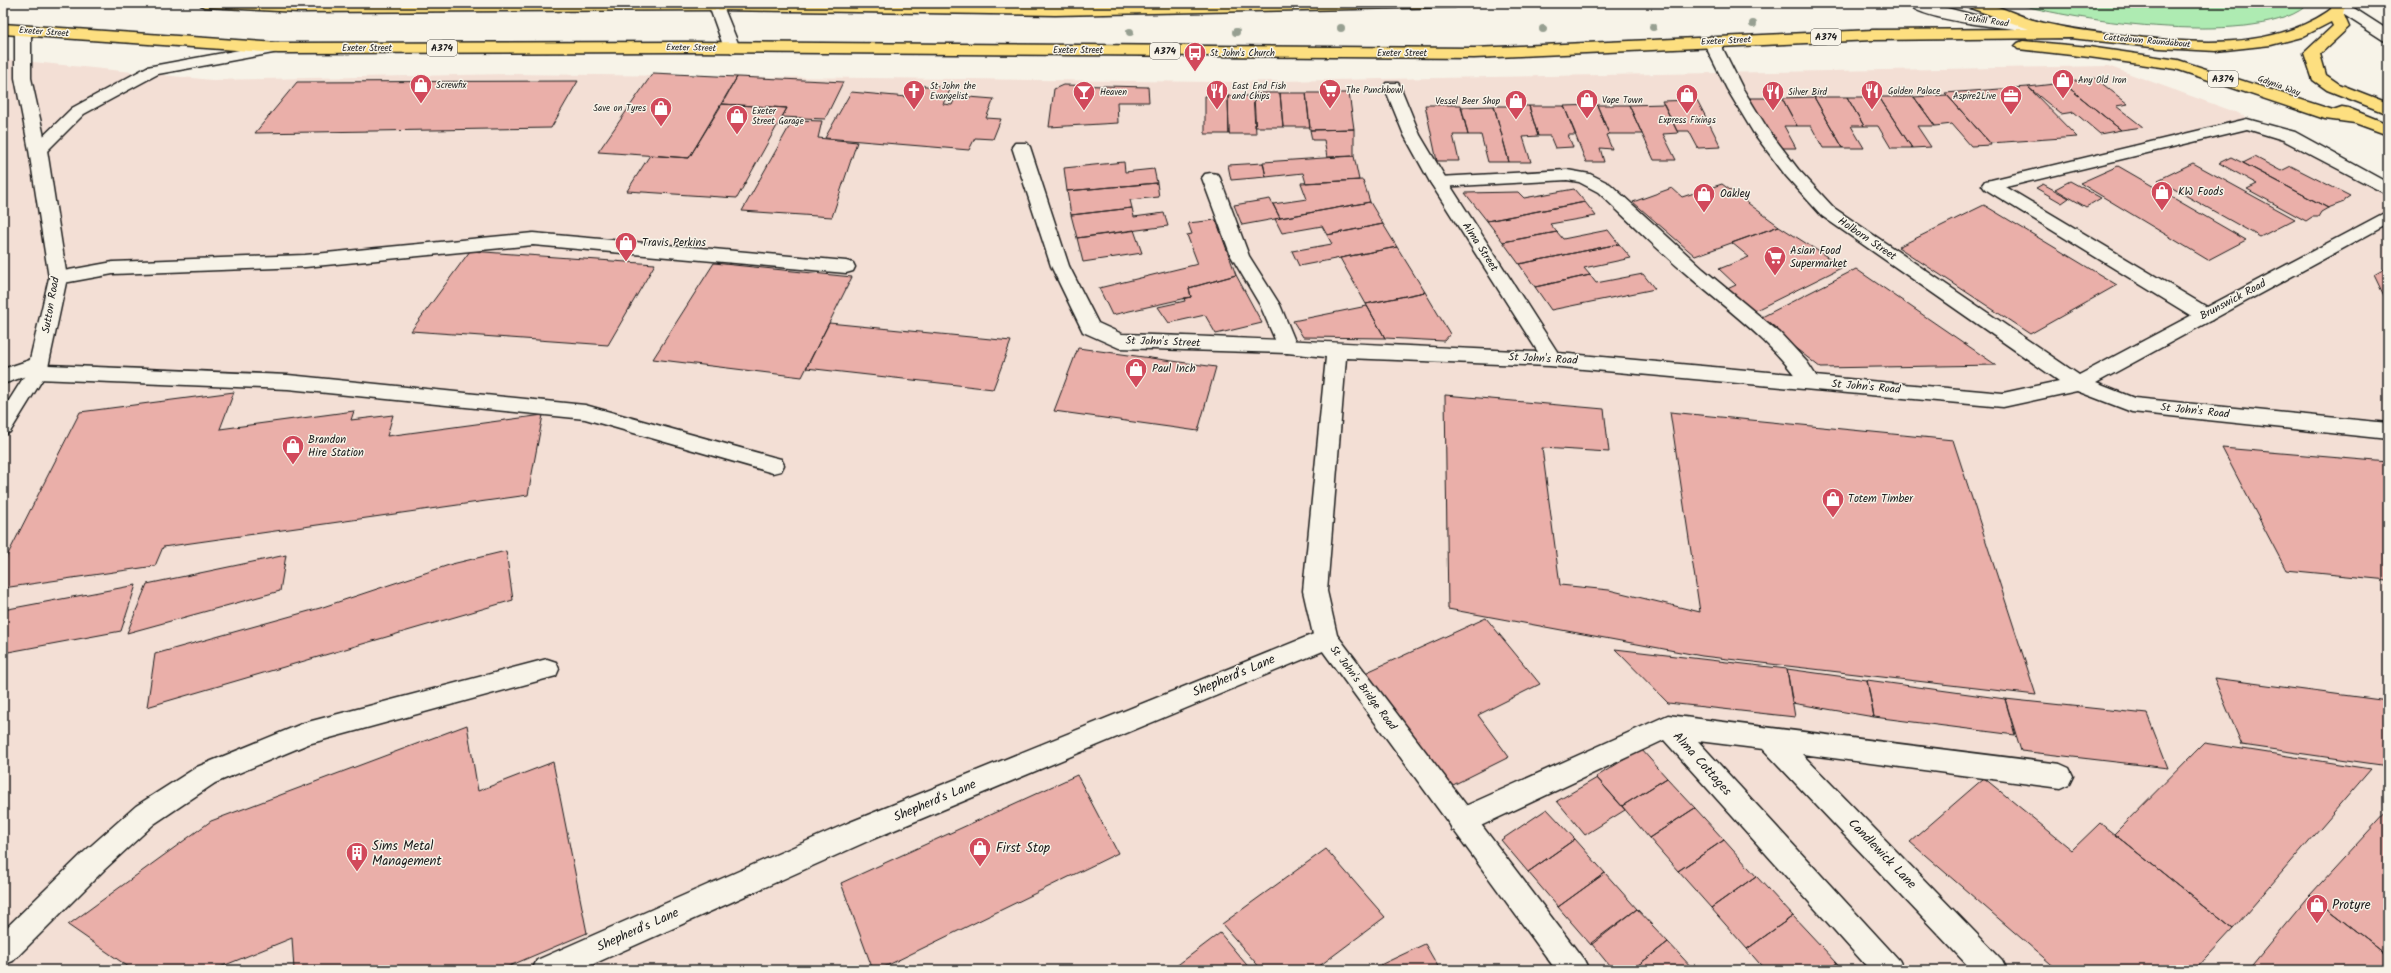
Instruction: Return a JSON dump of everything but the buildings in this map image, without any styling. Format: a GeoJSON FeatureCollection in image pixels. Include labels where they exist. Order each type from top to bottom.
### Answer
{"type":"FeatureCollection","features":[{"type":"Feature","properties":{"kind":"main road"},"geometry":{"type":"LineString","coordinates":[[204,3],[298,8],[717,5],[1055,10],[1202,5],[1455,3]]}},
{"type":"Feature","properties":{"kind":"main road","name":"Cattedown Roundabout"},"geometry":{"type":"LineString","coordinates":[[1970,3],[2037,26],[2071,33],[2168,45],[2216,45],[2286,36],[2312,27],[2338,7]]}},
{"type":"Feature","properties":{"kind":"main road"},"geometry":{"type":"LineString","coordinates":[[2338,7],[2341,27],[2312,53],[2319,77],[2333,87],[2388,109]]}},
{"type":"Feature","properties":{"kind":"main road","name":"Exeter Street"},"geometry":{"type":"LineString","coordinates":[[5,22],[23,31],[278,48],[732,48],[1474,53],[1711,41],[1873,35],[2071,33]]}},
{"type":"Feature","properties":{"kind":"main road","name":"A374"},"geometry":{"type":"LineString","coordinates":[[1873,35],[2081,51],[2178,65],[2331,115],[2354,118]]}},
{"type":"Feature","properties":{"kind":"main road","name":"Gdynia Way"},"geometry":{"type":"LineString","coordinates":[[2168,45],[2309,97],[2354,118],[2388,130]]}},
{"type":"Feature","properties":{"kind":"street","name":"Tothill Road"},"geometry":{"type":"LineString","coordinates":[[1914,3],[1934,12],[1966,20],[2037,26]]}},
{"type":"Feature","properties":{"kind":"street","name":"Exeter Street"},"geometry":{"type":"LineString","coordinates":[[717,5],[732,48]]}},
{"type":"Feature","properties":{"kind":"street"},"geometry":{"type":"LineString","coordinates":[[2338,7],[2388,37]]}},
{"type":"Feature","properties":{"kind":"street","name":"Sutton Road"},"geometry":{"type":"LineString","coordinates":[[3,427],[38,368],[58,278],[38,150],[23,78],[23,31]]}},
{"type":"Feature","properties":{"kind":"street","name":"Holborn Street"},"geometry":{"type":"LineString","coordinates":[[1711,41],[1733,89],[1765,141],[1797,182],[1828,212],[2078,384]]}},
{"type":"Feature","properties":{"kind":"street"},"geometry":{"type":"LineString","coordinates":[[38,150],[78,111],[153,70],[278,48]]}},
{"type":"Feature","properties":{"kind":"street","name":"Alma Street"},"geometry":{"type":"LineString","coordinates":[[1392,86],[1412,135],[1439,182],[1547,350],[1550,359]]}},
{"type":"Feature","properties":{"kind":"street"},"geometry":{"type":"LineString","coordinates":[[2205,315],[1991,185],[2247,124],[2289,136],[2388,190]]}},
{"type":"Feature","properties":{"kind":"street","name":"St John's Street"},"geometry":{"type":"LineString","coordinates":[[1021,147],[1060,266],[1090,327],[1119,341],[1287,346],[1337,351]]}},
{"type":"Feature","properties":{"kind":"street"},"geometry":{"type":"LineString","coordinates":[[1439,182],[1567,175],[1594,181],[1604,188],[1696,273],[1772,338],[1801,366],[1810,382]]}},
{"type":"Feature","properties":{"kind":"street"},"geometry":{"type":"LineString","coordinates":[[1211,178],[1240,256],[1270,305],[1287,346]]}},
{"type":"Feature","properties":{"kind":"street","name":"Brunswick Road"},"geometry":{"type":"LineString","coordinates":[[2078,384],[2388,217]]}},
{"type":"Feature","properties":{"kind":"street"},"geometry":{"type":"LineString","coordinates":[[58,278],[113,268],[305,261],[533,239],[846,267]]}},
{"type":"Feature","properties":{"kind":"street","name":"St John's Road"},"geometry":{"type":"LineString","coordinates":[[1337,351],[1550,359],[2003,400],[2078,384],[2132,405],[2388,431]]}},
{"type":"Feature","properties":{"kind":"street","name":"St John's Bridge Road"},"geometry":{"type":"LineString","coordinates":[[1337,351],[1315,592],[1326,638],[1574,970]]}},
{"type":"Feature","properties":{"kind":"street"},"geometry":{"type":"LineString","coordinates":[[3,377],[38,368],[288,382],[585,412],[773,465]]}},
{"type":"Feature","properties":{"kind":"street","name":"Shepherd's Lane"},"geometry":{"type":"LineString","coordinates":[[547,970],[858,832],[1326,638]]}},
{"type":"Feature","properties":{"kind":"street"},"geometry":{"type":"LineString","coordinates":[[3,951],[94,861],[145,815],[206,775],[304,734],[547,669]]}},
{"type":"Feature","properties":{"kind":"street"},"geometry":{"type":"LineString","coordinates":[[1668,726],[2060,776]]}},
{"type":"Feature","properties":{"kind":"street","name":"Alma Cottages"},"geometry":{"type":"LineString","coordinates":[[1462,820],[1668,726],[1889,970]]}},
{"type":"Feature","properties":{"kind":"street","name":"Candlewick Lane"},"geometry":{"type":"LineString","coordinates":[[1770,738],[1992,970]]}},
{"type":"Feature","properties":{"kind":"shaded area"},"geometry":{"type":"Polygon","coordinates":[[[3,59],[212,80],[509,74],[1217,82],[2108,66],[2238,113],[2366,184],[2388,188],[2388,970],[3,970],[3,59]]]}},
{"type":"Feature","properties":{"kind":"green space"},"geometry":{"type":"Polygon","coordinates":[[[2015,3],[2309,3],[2286,17],[2253,25],[2212,28],[2167,27],[2122,23],[2079,17],[2015,3]]]}},
{"type":"Feature","properties":{"kind":"place","name":"St John's Church"},"geometry":{"type":"Point","coordinates":[1195,72]}},
{"type":"Feature","properties":{"kind":"place","name":"Any Old Iron"},"geometry":{"type":"Point","coordinates":[2063,100]}},
{"type":"Feature","properties":{"kind":"place","name":"Screwfix"},"geometry":{"type":"Point","coordinates":[421,104]}},
{"type":"Feature","properties":{"kind":"place","name":"St John the Evangelist"},"geometry":{"type":"Point","coordinates":[914,110]}},
{"type":"Feature","properties":{"kind":"place","name":"East End Fish and Chips"},"geometry":{"type":"Point","coordinates":[1217,110]}},
{"type":"Feature","properties":{"kind":"place","name":"The Punchbowl"},"geometry":{"type":"Point","coordinates":[1330,110]}},
{"type":"Feature","properties":{"kind":"place","name":"Golden Palace"},"geometry":{"type":"Point","coordinates":[1872,110]}},
{"type":"Feature","properties":{"kind":"place","name":"Heaven"},"geometry":{"type":"Point","coordinates":[1084,112]}},
{"type":"Feature","properties":{"kind":"place","name":"Silver Bird"},"geometry":{"type":"Point","coordinates":[1773,112]}},
{"type":"Feature","properties":{"kind":"place","name":"Express Fixings"},"geometry":{"type":"Point","coordinates":[1687,114]}},
{"type":"Feature","properties":{"kind":"place","name":"Aspire2Live"},"geometry":{"type":"Point","coordinates":[2011,116]}},
{"type":"Feature","properties":{"kind":"place","name":"Vessel Beer Shop"},"geometry":{"type":"Point","coordinates":[1516,120]}},
{"type":"Feature","properties":{"kind":"place","name":"Vape Town"},"geometry":{"type":"Point","coordinates":[1587,120]}},
{"type":"Feature","properties":{"kind":"place","name":"Save on Tyres"},"geometry":{"type":"Point","coordinates":[661,128]}},
{"type":"Feature","properties":{"kind":"place","name":"Exeter Street Garage"},"geometry":{"type":"Point","coordinates":[737,136]}},
{"type":"Feature","properties":{"kind":"place","name":"KW Foods"},"geometry":{"type":"Point","coordinates":[2162,212]}},
{"type":"Feature","properties":{"kind":"place","name":"Oakley"},"geometry":{"type":"Point","coordinates":[1704,214]}},
{"type":"Feature","properties":{"kind":"place","name":"Travis Perkins"},"geometry":{"type":"Point","coordinates":[626,262]}},
{"type":"Feature","properties":{"kind":"place","name":"Asian Food Supermarket"},"geometry":{"type":"Point","coordinates":[1775,276]}},
{"type":"Feature","properties":{"kind":"place","name":"Paul Inch"},"geometry":{"type":"Point","coordinates":[1136,388]}},
{"type":"Feature","properties":{"kind":"place","name":"Brandon Hire Station"},"geometry":{"type":"Point","coordinates":[293,466]}},
{"type":"Feature","properties":{"kind":"place","name":"Totem Timber"},"geometry":{"type":"Point","coordinates":[1833,518]}},
{"type":"Feature","properties":{"kind":"place","name":"First Stop"},"geometry":{"type":"Point","coordinates":[980,868]}},
{"type":"Feature","properties":{"kind":"place","name":"Sims Metal Management"},"geometry":{"type":"Point","coordinates":[357,872]}},
{"type":"Feature","properties":{"kind":"place","name":"Protyre"},"geometry":{"type":"Point","coordinates":[2317,924]}}]}
